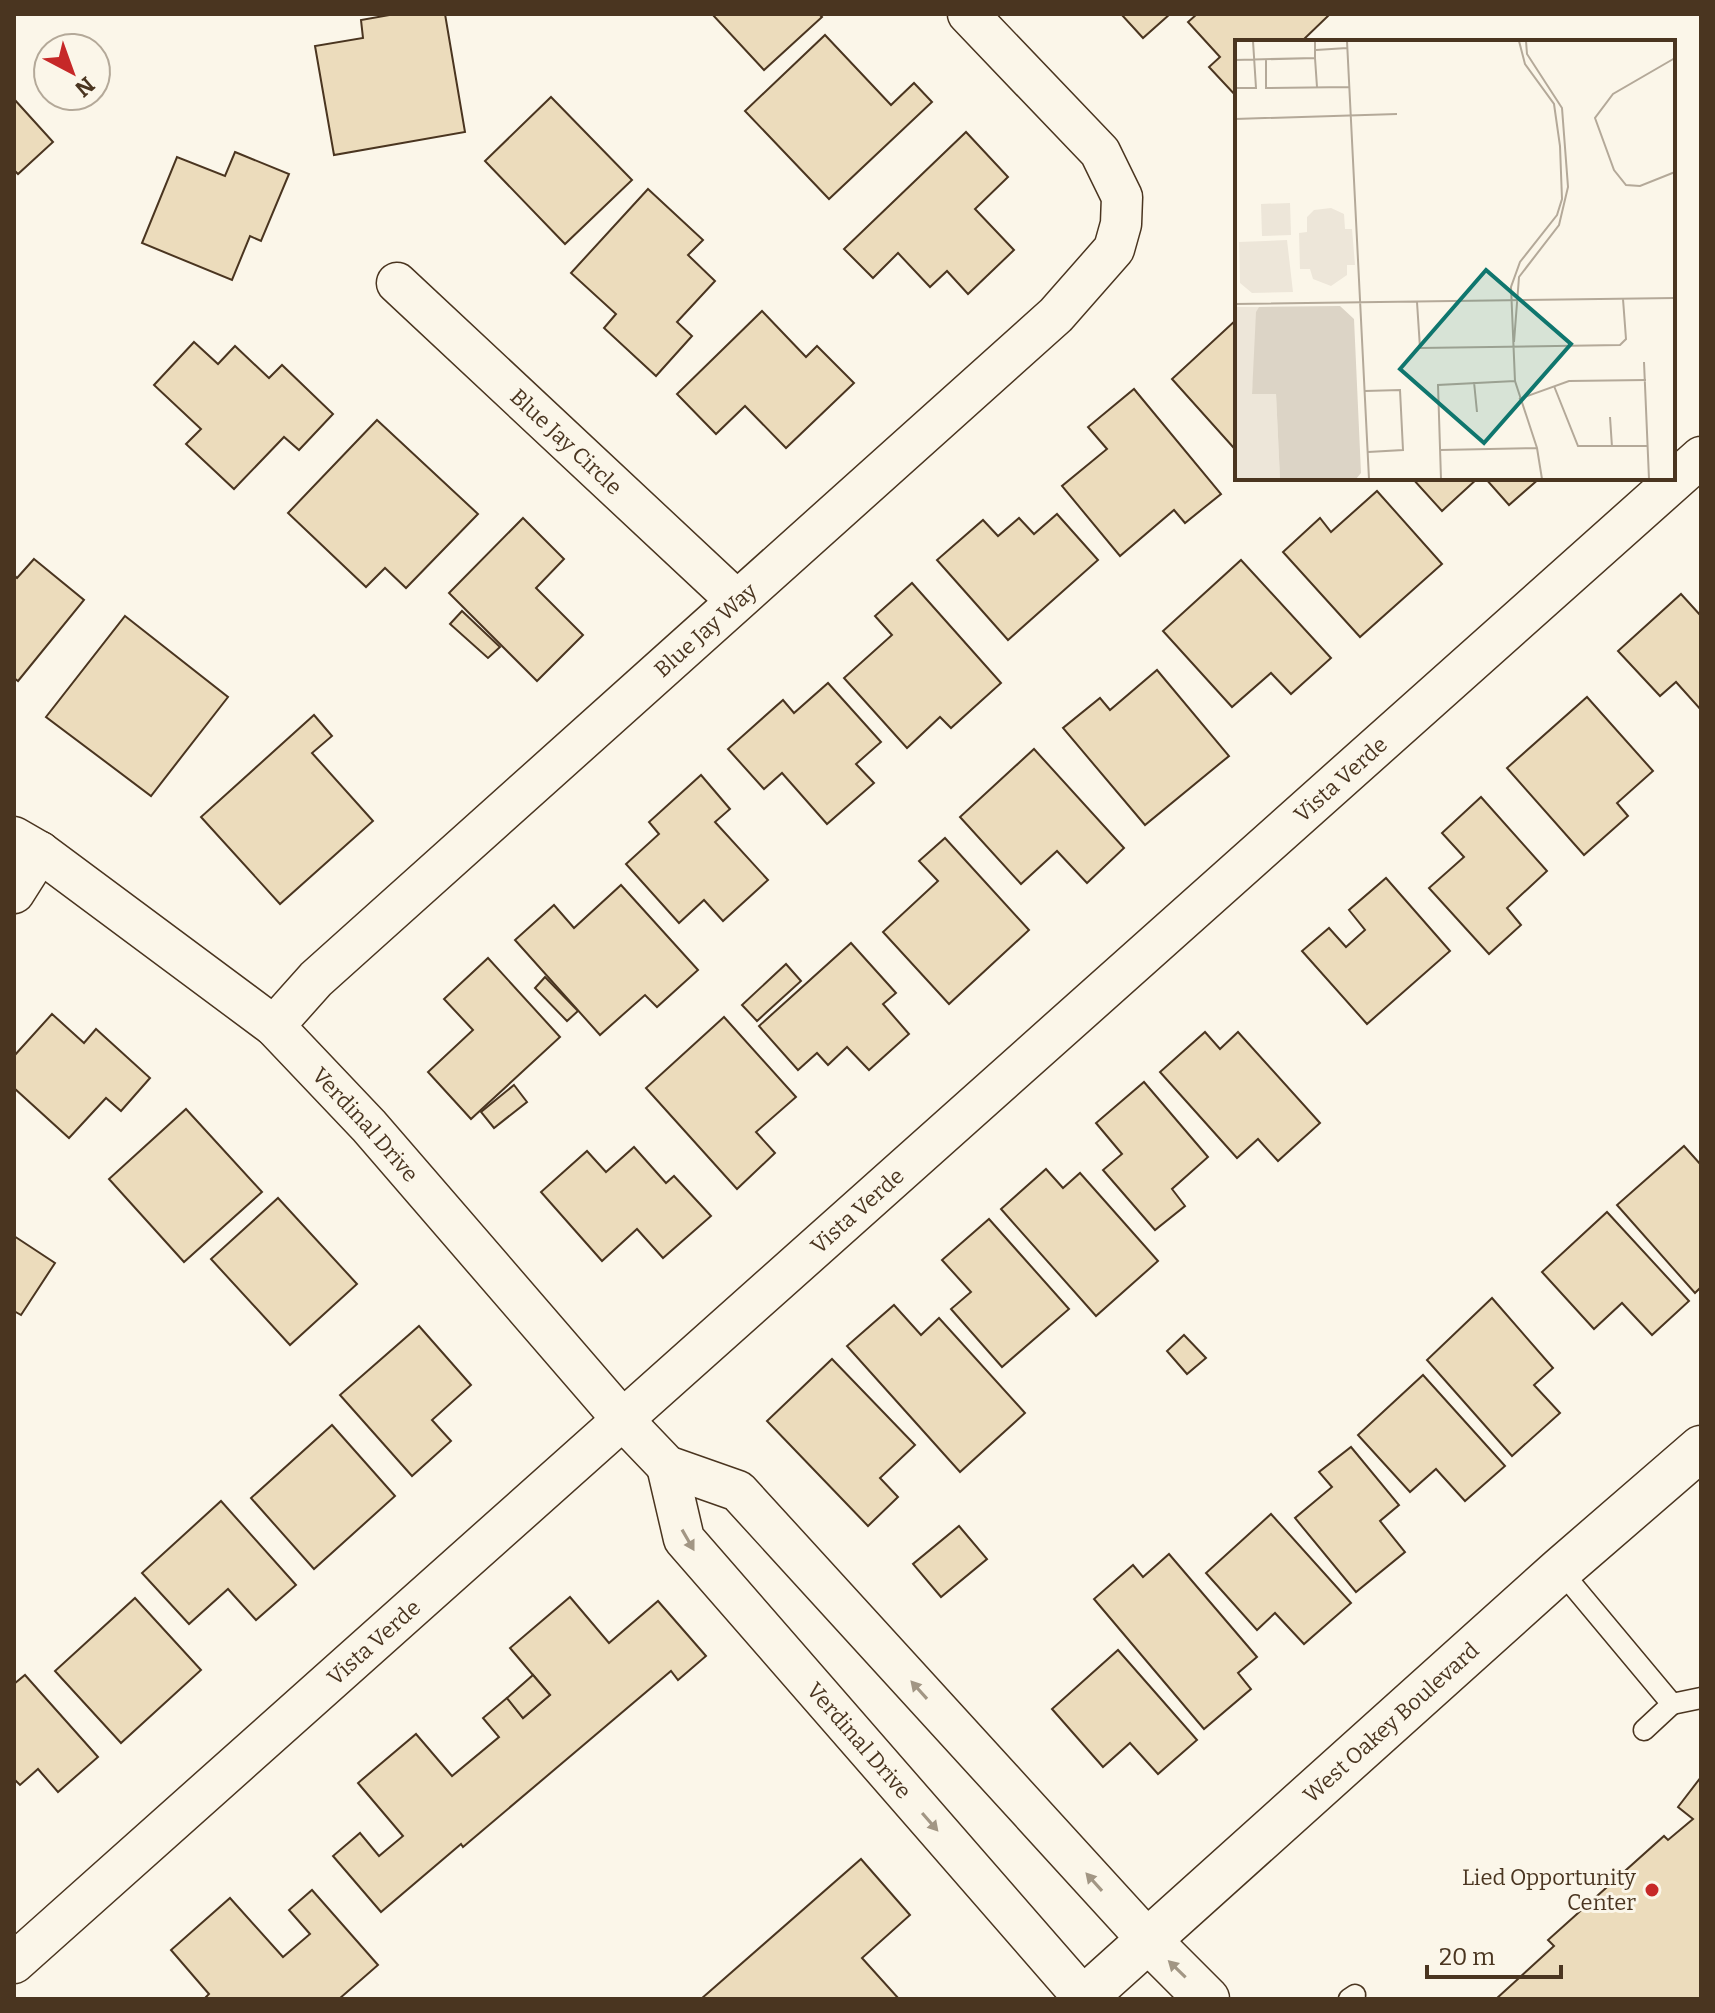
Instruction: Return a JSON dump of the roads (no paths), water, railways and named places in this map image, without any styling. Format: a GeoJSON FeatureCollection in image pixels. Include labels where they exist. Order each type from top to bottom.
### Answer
{"type":"FeatureCollection","features":[{"type":"Feature","properties":{"kind":"main road","name":"West Oakey Boulevard"},"geometry":{"type":"LineString","coordinates":[[1084,1999],[1560,1570],[1701,1448]]}},
{"type":"Feature","properties":{"kind":"main road"},"geometry":{"type":"LineString","coordinates":[[1147,1939],[1207,1999]]}},
{"type":"Feature","properties":{"kind":"street","name":"Blue Jay Way"},"geometry":{"type":"LineString","coordinates":[[274,1026],[316,979],[1056,315],[1114,249],[1121,224],[1122,197],[1100,152],[968,14]]}},
{"type":"Feature","properties":{"kind":"street","name":"Blue Jay Circle"},"geometry":{"type":"LineString","coordinates":[[397,283],[736,600]]}},
{"type":"Feature","properties":{"kind":"street","name":"Vista Verde"},"geometry":{"type":"LineString","coordinates":[[14,1963],[1701,457]]}},
{"type":"Feature","properties":{"kind":"street","name":"Verdinal Drive"},"geometry":{"type":"LineString","coordinates":[[27,845],[274,1026],[369,1126],[623,1420],[667,1466],[738,1491],[1147,1939]]}},
{"type":"Feature","properties":{"kind":"street"},"geometry":{"type":"LineString","coordinates":[[14,893],[27,845]]}},
{"type":"Feature","properties":{"kind":"street","name":"Verdinal Drive"},"geometry":{"type":"LineString","coordinates":[[667,1466],[684,1539],[1084,1999]]}},
{"type":"Feature","properties":{"kind":"lane"},"geometry":{"type":"LineString","coordinates":[[1560,1570],[1672,1704]]}},
{"type":"Feature","properties":{"kind":"lane"},"geometry":{"type":"LineString","coordinates":[[1644,1730],[1672,1704],[1701,1698]]}},
{"type":"Feature","properties":{"kind":"place","name":"Lied Opportunity Center"},"geometry":{"type":"Point","coordinates":[1652,1890]}}]}
